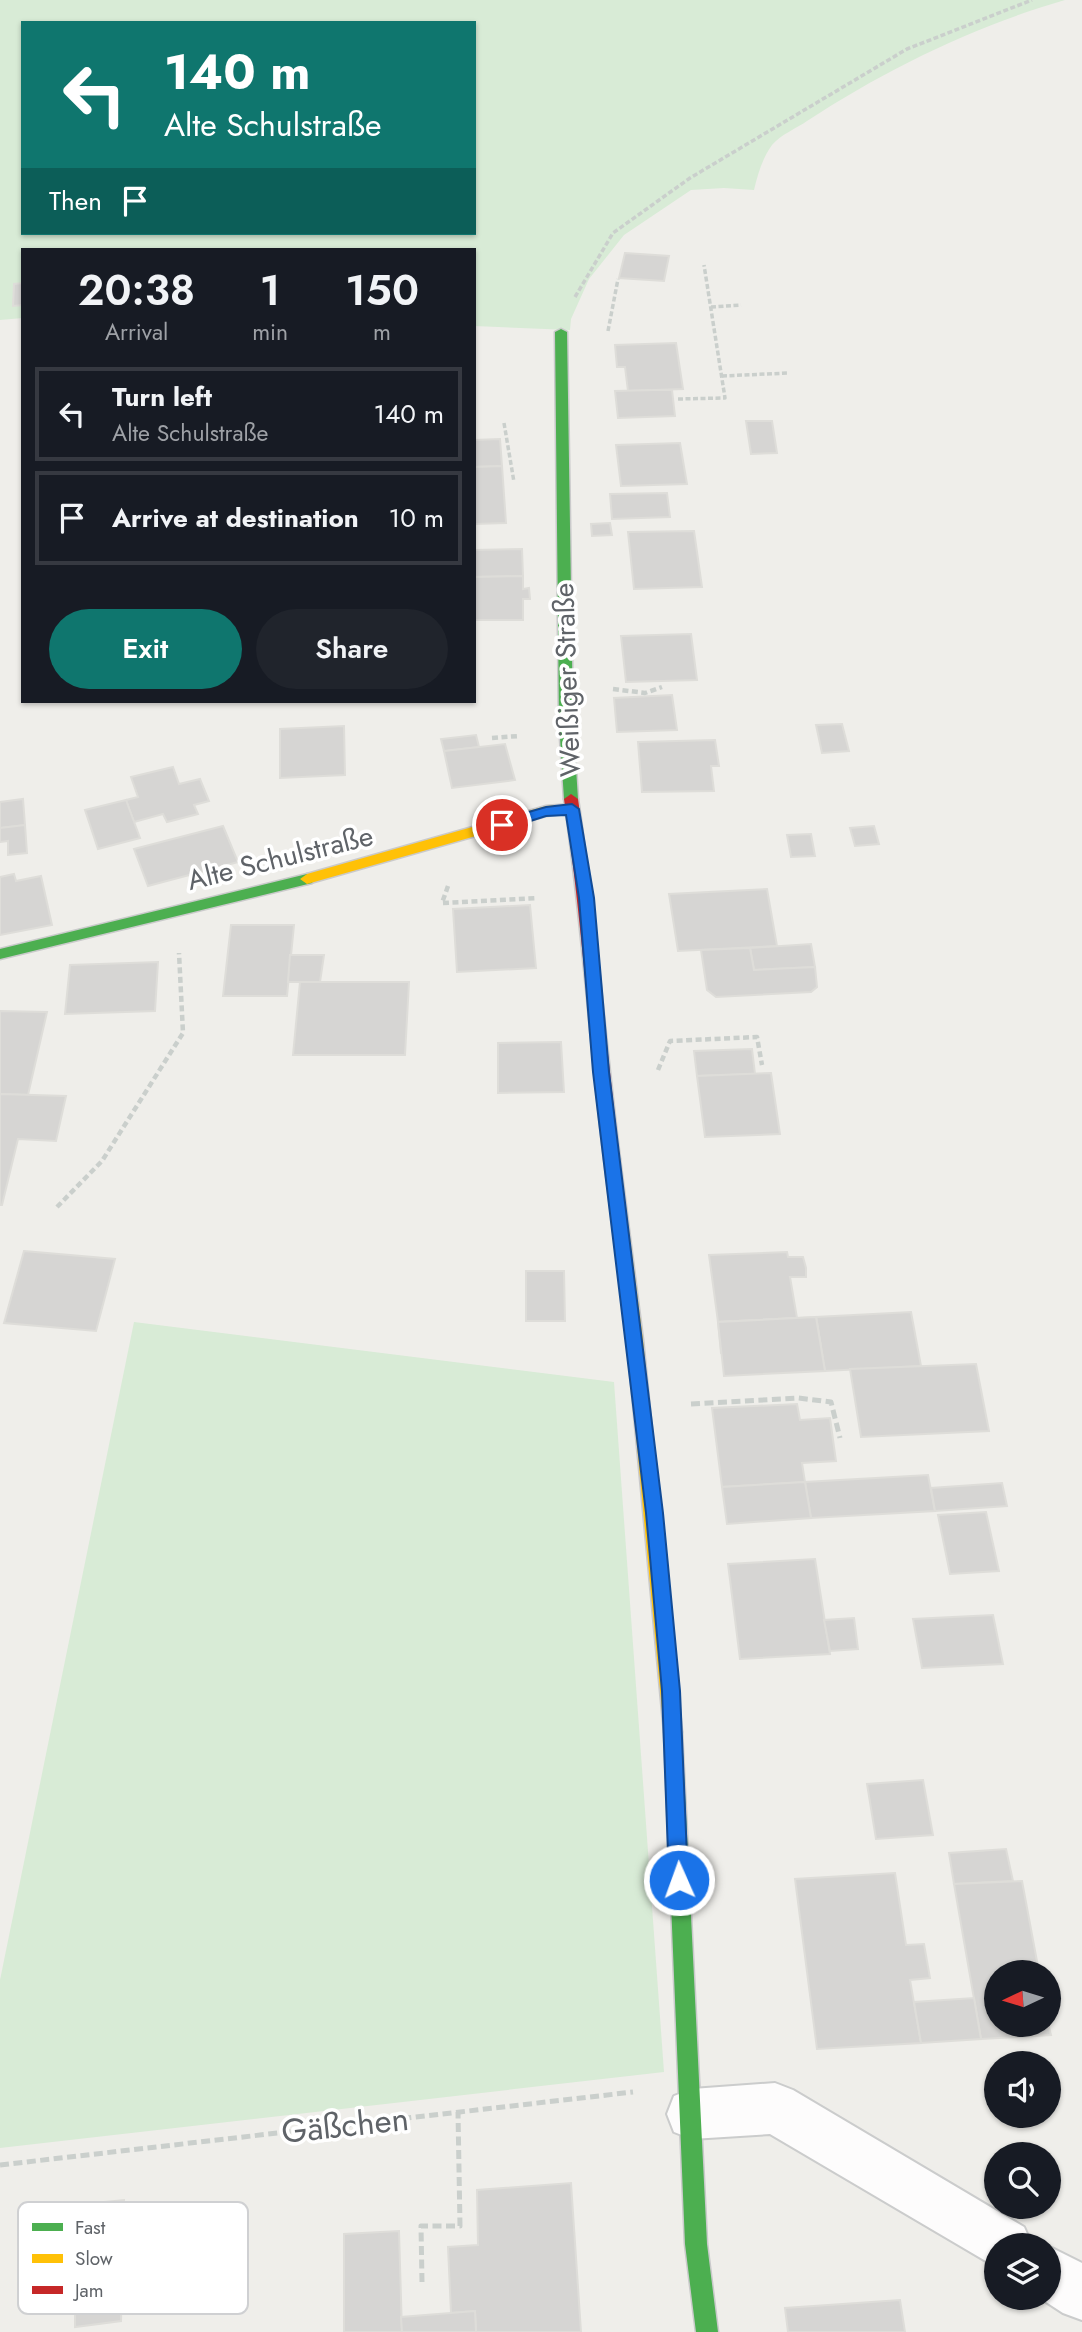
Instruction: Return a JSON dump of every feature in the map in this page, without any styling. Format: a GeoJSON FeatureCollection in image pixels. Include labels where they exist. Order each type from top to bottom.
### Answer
{"type":"FeatureCollection","features":[{"type":"Feature","properties":{"kind":"street","name":"Weißiger Straße"},"geometry":{"type":"LineString","coordinates":[[561,332],[566,722],[572,809],[586,898],[601,1072],[643,1407],[671,1691],[696,2244],[707,2332]]}},
{"type":"Feature","properties":{"kind":"street","name":"Alte Schulstraße"},"geometry":{"type":"LineString","coordinates":[[0,954],[357,867],[546,811],[572,809]]}},
{"type":"Feature","properties":{"kind":"street"},"geometry":{"type":"LineString","coordinates":[[691,2100],[775,2108],[986,2233]]}},
{"type":"Feature","properties":{"kind":"street"},"geometry":{"type":"LineString","coordinates":[[1061,2280],[1082,2294]]}},
{"type":"Feature","properties":{"kind":"path"},"geometry":{"type":"LineString","coordinates":[[561,332],[584,278],[613,233],[672,191],[773,127],[907,49],[1032,0]]}},
{"type":"Feature","properties":{"kind":"path"},"geometry":{"type":"LineString","coordinates":[[678,399],[725,398],[704,265]]}},
{"type":"Feature","properties":{"kind":"path"},"geometry":{"type":"LineString","coordinates":[[711,307],[741,305]]}},
{"type":"Feature","properties":{"kind":"path"},"geometry":{"type":"LineString","coordinates":[[722,376],[789,373]]}},
{"type":"Feature","properties":{"kind":"path"},"geometry":{"type":"LineString","coordinates":[[503,423],[515,486]]}},
{"type":"Feature","properties":{"kind":"path"},"geometry":{"type":"LineString","coordinates":[[447,886],[442,903],[545,897]]}},
{"type":"Feature","properties":{"kind":"path"},"geometry":{"type":"LineString","coordinates":[[57,1207],[102,1160],[183,1033],[177,910]]}},
{"type":"Feature","properties":{"kind":"path"},"geometry":{"type":"LineString","coordinates":[[658,1070],[670,1041],[745,1037],[757,1037],[762,1065]]}},
{"type":"Feature","properties":{"kind":"path"},"geometry":{"type":"LineString","coordinates":[[643,1407],[798,1398],[831,1402],[840,1438]]}},
{"type":"Feature","properties":{"kind":"path","name":"Gäßchen"},"geometry":{"type":"LineString","coordinates":[[0,2165],[458,2112],[691,2100]]}},
{"type":"Feature","properties":{"kind":"path"},"geometry":{"type":"LineString","coordinates":[[422,2282],[421,2226],[460,2226],[458,2112]]}},
{"type":"Feature","properties":{"kind":"green space"},"geometry":{"type":"Polygon","coordinates":[[[0,0],[1065,0],[965,36],[900,67],[837,102],[775,141],[763,161],[754,190],[691,190],[624,235],[589,279],[571,319],[570,330],[476,326],[476,248],[21,248],[21,318],[0,320],[0,0]]]}},
{"type":"Feature","properties":{"kind":"green space"},"geometry":{"type":"Polygon","coordinates":[[[134,1322],[614,1382],[664,2072],[0,2148],[0,1980],[134,1322]]]}},
{"type":"Feature","properties":{"kind":"building"},"geometry":{"type":"Polygon","coordinates":[[[625,253],[669,256],[664,281],[619,278],[625,253]]]}},
{"type":"Feature","properties":{"kind":"building"},"geometry":{"type":"Polygon","coordinates":[[[21,283],[21,305],[13,306],[14,284],[21,283]]]}},
{"type":"Feature","properties":{"kind":"building"},"geometry":{"type":"Polygon","coordinates":[[[676,343],[683,389],[628,391],[625,367],[617,367],[615,345],[676,343]]]}},
{"type":"Feature","properties":{"kind":"building"},"geometry":{"type":"Polygon","coordinates":[[[672,390],[675,416],[618,418],[615,391],[672,390]]]}},
{"type":"Feature","properties":{"kind":"building"},"geometry":{"type":"Polygon","coordinates":[[[746,421],[772,421],[777,453],[751,454],[746,421]]]}},
{"type":"Feature","properties":{"kind":"building"},"geometry":{"type":"Polygon","coordinates":[[[500,439],[502,466],[476,467],[476,440],[500,439]]]}},
{"type":"Feature","properties":{"kind":"building"},"geometry":{"type":"Polygon","coordinates":[[[680,443],[687,484],[621,486],[616,445],[680,443]]]}},
{"type":"Feature","properties":{"kind":"building"},"geometry":{"type":"Polygon","coordinates":[[[502,466],[506,523],[476,524],[476,467],[502,466]]]}},
{"type":"Feature","properties":{"kind":"building"},"geometry":{"type":"Polygon","coordinates":[[[667,493],[670,517],[612,519],[610,494],[667,493]]]}},
{"type":"Feature","properties":{"kind":"building"},"geometry":{"type":"Polygon","coordinates":[[[610,523],[612,535],[592,536],[591,524],[610,523]]]}},
{"type":"Feature","properties":{"kind":"building"},"geometry":{"type":"Polygon","coordinates":[[[694,531],[702,587],[634,589],[628,532],[694,531]]]}},
{"type":"Feature","properties":{"kind":"building"},"geometry":{"type":"Polygon","coordinates":[[[522,549],[523,576],[476,577],[476,550],[522,549]]]}},
{"type":"Feature","properties":{"kind":"building"},"geometry":{"type":"Polygon","coordinates":[[[523,576],[523,589],[529,588],[530,599],[523,599],[523,620],[476,620],[476,577],[523,576]]]}},
{"type":"Feature","properties":{"kind":"building"},"geometry":{"type":"Polygon","coordinates":[[[691,634],[697,680],[626,682],[621,636],[691,634]]]}},
{"type":"Feature","properties":{"kind":"building"},"geometry":{"type":"Polygon","coordinates":[[[672,695],[677,730],[617,732],[614,698],[672,695]]]}},
{"type":"Feature","properties":{"kind":"building"},"geometry":{"type":"Polygon","coordinates":[[[842,724],[849,751],[822,753],[816,725],[842,724]]]}},
{"type":"Feature","properties":{"kind":"building"},"geometry":{"type":"Polygon","coordinates":[[[344,726],[345,775],[280,778],[280,729],[344,726]]]}},
{"type":"Feature","properties":{"kind":"building"},"geometry":{"type":"Polygon","coordinates":[[[476,735],[479,747],[444,751],[441,739],[476,735]]]}},
{"type":"Feature","properties":{"kind":"building"},"geometry":{"type":"Polygon","coordinates":[[[715,740],[719,766],[711,766],[714,791],[642,792],[638,742],[715,740]]]}},
{"type":"Feature","properties":{"kind":"building"},"geometry":{"type":"Polygon","coordinates":[[[505,744],[515,780],[452,788],[444,751],[505,744]]]}},
{"type":"Feature","properties":{"kind":"building"},"geometry":{"type":"Polygon","coordinates":[[[173,767],[179,784],[200,779],[209,801],[194,805],[198,814],[167,822],[163,814],[134,822],[126,800],[138,797],[131,777],[173,767]]]}},
{"type":"Feature","properties":{"kind":"building"},"geometry":{"type":"Polygon","coordinates":[[[23,799],[25,825],[0,828],[0,802],[23,799]]]}},
{"type":"Feature","properties":{"kind":"building"},"geometry":{"type":"Polygon","coordinates":[[[126,800],[140,838],[98,849],[85,810],[126,800]]]}},
{"type":"Feature","properties":{"kind":"building"},"geometry":{"type":"Polygon","coordinates":[[[25,825],[27,853],[8,855],[8,841],[0,842],[0,828],[25,825]]]}},
{"type":"Feature","properties":{"kind":"building"},"geometry":{"type":"Polygon","coordinates":[[[223,826],[238,862],[148,886],[134,849],[223,826]]]}},
{"type":"Feature","properties":{"kind":"building"},"geometry":{"type":"Polygon","coordinates":[[[874,826],[879,844],[855,846],[850,828],[874,826]]]}},
{"type":"Feature","properties":{"kind":"building"},"geometry":{"type":"Polygon","coordinates":[[[811,834],[815,856],[791,857],[787,835],[811,834]]]}},
{"type":"Feature","properties":{"kind":"building"},"geometry":{"type":"Polygon","coordinates":[[[14,874],[16,881],[41,876],[52,925],[0,935],[0,877],[14,874]]]}},
{"type":"Feature","properties":{"kind":"building"},"geometry":{"type":"Polygon","coordinates":[[[767,889],[777,946],[678,951],[669,894],[767,889]]]}},
{"type":"Feature","properties":{"kind":"building"},"geometry":{"type":"Polygon","coordinates":[[[530,905],[536,968],[457,972],[453,909],[530,905]]]}},
{"type":"Feature","properties":{"kind":"building"},"geometry":{"type":"Polygon","coordinates":[[[231,925],[294,925],[287,996],[223,996],[231,925]]]}},
{"type":"Feature","properties":{"kind":"building"},"geometry":{"type":"Polygon","coordinates":[[[811,944],[815,967],[754,970],[750,948],[811,944]]]}},
{"type":"Feature","properties":{"kind":"building"},"geometry":{"type":"Polygon","coordinates":[[[750,948],[754,970],[815,967],[817,987],[811,992],[716,997],[707,990],[701,950],[750,948]]]}},
{"type":"Feature","properties":{"kind":"building"},"geometry":{"type":"Polygon","coordinates":[[[290,955],[324,955],[320,982],[288,982],[290,955]]]}},
{"type":"Feature","properties":{"kind":"building"},"geometry":{"type":"Polygon","coordinates":[[[158,962],[155,1011],[65,1014],[70,965],[158,962]]]}},
{"type":"Feature","properties":{"kind":"building"},"geometry":{"type":"Polygon","coordinates":[[[300,982],[409,982],[405,1055],[293,1055],[300,982]]]}},
{"type":"Feature","properties":{"kind":"building"},"geometry":{"type":"Polygon","coordinates":[[[0,1011],[47,1012],[28,1095],[0,1094],[0,1011]]]}},
{"type":"Feature","properties":{"kind":"building"},"geometry":{"type":"Polygon","coordinates":[[[561,1042],[564,1092],[498,1093],[498,1043],[561,1042]]]}},
{"type":"Feature","properties":{"kind":"building"},"geometry":{"type":"Polygon","coordinates":[[[752,1049],[755,1074],[697,1076],[694,1051],[752,1049]]]}},
{"type":"Feature","properties":{"kind":"building"},"geometry":{"type":"Polygon","coordinates":[[[771,1073],[780,1134],[705,1137],[697,1076],[771,1073]]]}},
{"type":"Feature","properties":{"kind":"building"},"geometry":{"type":"Polygon","coordinates":[[[0,1094],[66,1096],[56,1141],[18,1139],[2,1205],[0,1205],[0,1094]]]}},
{"type":"Feature","properties":{"kind":"building"},"geometry":{"type":"Polygon","coordinates":[[[24,1251],[115,1259],[96,1331],[4,1323],[24,1251]]]}},
{"type":"Feature","properties":{"kind":"building"},"geometry":{"type":"Polygon","coordinates":[[[787,1252],[788,1257],[803,1257],[806,1268],[806,1277],[790,1277],[797,1318],[718,1322],[709,1255],[787,1252]]]}},
{"type":"Feature","properties":{"kind":"building"},"geometry":{"type":"Polygon","coordinates":[[[526,1271],[564,1271],[565,1321],[526,1321],[526,1271]]]}},
{"type":"Feature","properties":{"kind":"building"},"geometry":{"type":"Polygon","coordinates":[[[911,1312],[921,1366],[825,1371],[816,1317],[911,1312]]]}},
{"type":"Feature","properties":{"kind":"building"},"geometry":{"type":"Polygon","coordinates":[[[816,1317],[821,1347],[721,1353],[718,1322],[816,1317]]]}},
{"type":"Feature","properties":{"kind":"building"},"geometry":{"type":"Polygon","coordinates":[[[816,1317],[825,1371],[724,1376],[718,1322],[816,1317]]]}},
{"type":"Feature","properties":{"kind":"building"},"geometry":{"type":"Polygon","coordinates":[[[976,1364],[989,1431],[861,1437],[850,1369],[976,1364]]]}},
{"type":"Feature","properties":{"kind":"building"},"geometry":{"type":"Polygon","coordinates":[[[797,1404],[800,1420],[830,1418],[836,1461],[802,1463],[805,1482],[722,1487],[712,1408],[797,1404]]]}},
{"type":"Feature","properties":{"kind":"building"},"geometry":{"type":"Polygon","coordinates":[[[928,1475],[935,1511],[811,1518],[805,1482],[928,1475]]]}},
{"type":"Feature","properties":{"kind":"building"},"geometry":{"type":"Polygon","coordinates":[[[805,1482],[811,1518],[727,1524],[722,1487],[805,1482]]]}},
{"type":"Feature","properties":{"kind":"building"},"geometry":{"type":"Polygon","coordinates":[[[1002,1483],[1007,1506],[935,1511],[931,1488],[1002,1483]]]}},
{"type":"Feature","properties":{"kind":"building"},"geometry":{"type":"Polygon","coordinates":[[[986,1512],[999,1571],[950,1574],[938,1515],[986,1512]]]}},
{"type":"Feature","properties":{"kind":"building"},"geometry":{"type":"Polygon","coordinates":[[[815,1559],[830,1654],[740,1659],[728,1564],[815,1559]]]}},
{"type":"Feature","properties":{"kind":"building"},"geometry":{"type":"Polygon","coordinates":[[[993,1615],[1003,1664],[922,1668],[913,1619],[993,1615]]]}},
{"type":"Feature","properties":{"kind":"building"},"geometry":{"type":"Polygon","coordinates":[[[854,1618],[858,1649],[830,1651],[824,1620],[854,1618]]]}},
{"type":"Feature","properties":{"kind":"building"},"geometry":{"type":"Polygon","coordinates":[[[923,1780],[933,1835],[876,1839],[867,1784],[923,1780]]]}},
{"type":"Feature","properties":{"kind":"building"},"geometry":{"type":"Polygon","coordinates":[[[1006,1849],[1013,1881],[954,1884],[949,1853],[1006,1849]]]}},
{"type":"Feature","properties":{"kind":"building"},"geometry":{"type":"Polygon","coordinates":[[[895,1873],[906,1945],[924,1944],[930,1978],[910,1980],[921,2043],[817,2049],[795,1879],[895,1873]]]}},
{"type":"Feature","properties":{"kind":"building"},"geometry":{"type":"Polygon","coordinates":[[[1022,1881],[1037,1960],[984,1960],[984,2037],[1016,2037],[981,2039],[954,1884],[1022,1881]]]}},
{"type":"Feature","properties":{"kind":"building"},"geometry":{"type":"Polygon","coordinates":[[[974,1998],[981,2039],[921,2043],[914,2002],[974,1998]]]}},
{"type":"Feature","properties":{"kind":"building"},"geometry":{"type":"Polygon","coordinates":[[[571,2183],[581,2332],[476,2332],[475,2311],[451,2313],[448,2247],[478,2245],[477,2190],[571,2183]]]}},
{"type":"Feature","properties":{"kind":"building"},"geometry":{"type":"Polygon","coordinates":[[[399,2231],[402,2332],[344,2332],[344,2234],[399,2231]]]}},
{"type":"Feature","properties":{"kind":"building"},"geometry":{"type":"Polygon","coordinates":[[[900,2300],[905,2332],[788,2332],[785,2308],[900,2300]]]}},
{"type":"Feature","properties":{"kind":"building"},"geometry":{"type":"Polygon","coordinates":[[[475,2311],[476,2332],[402,2332],[401,2317],[475,2311]]]}},
{"type":"Feature","properties":{"kind":"building"},"geometry":{"type":"Polygon","coordinates":[[[75,2314],[121,2314],[121,2321],[75,2327],[75,2314]]]}},
{"type":"Feature","properties":{"kind":"traffic: fast"},"geometry":{"type":"LineString","coordinates":[[561,332],[566,722],[571,799]]}},
{"type":"Feature","properties":{"kind":"traffic: fast"},"geometry":{"type":"LineString","coordinates":[[0,954],[307,879]]}},
{"type":"Feature","properties":{"kind":"traffic: fast"},"geometry":{"type":"LineString","coordinates":[[673,1732],[696,2244],[707,2332]]}},
{"type":"Feature","properties":{"kind":"traffic: slow"},"geometry":{"type":"LineString","coordinates":[[307,879],[546,811],[572,809]]}},
{"type":"Feature","properties":{"kind":"traffic: slow"},"geometry":{"type":"LineString","coordinates":[[612,1159],[635,1340],[673,1732]]}},
{"type":"Feature","properties":{"kind":"traffic: jam"},"geometry":{"type":"LineString","coordinates":[[571,799],[586,898],[601,1071],[612,1159]]}},
{"type":"Feature","properties":{"kind":"route"},"geometry":{"type":"LineString","coordinates":[[502,825],[546,811],[572,809],[586,898],[601,1072],[654,1513],[671,1691],[679,1880]]}}]}
